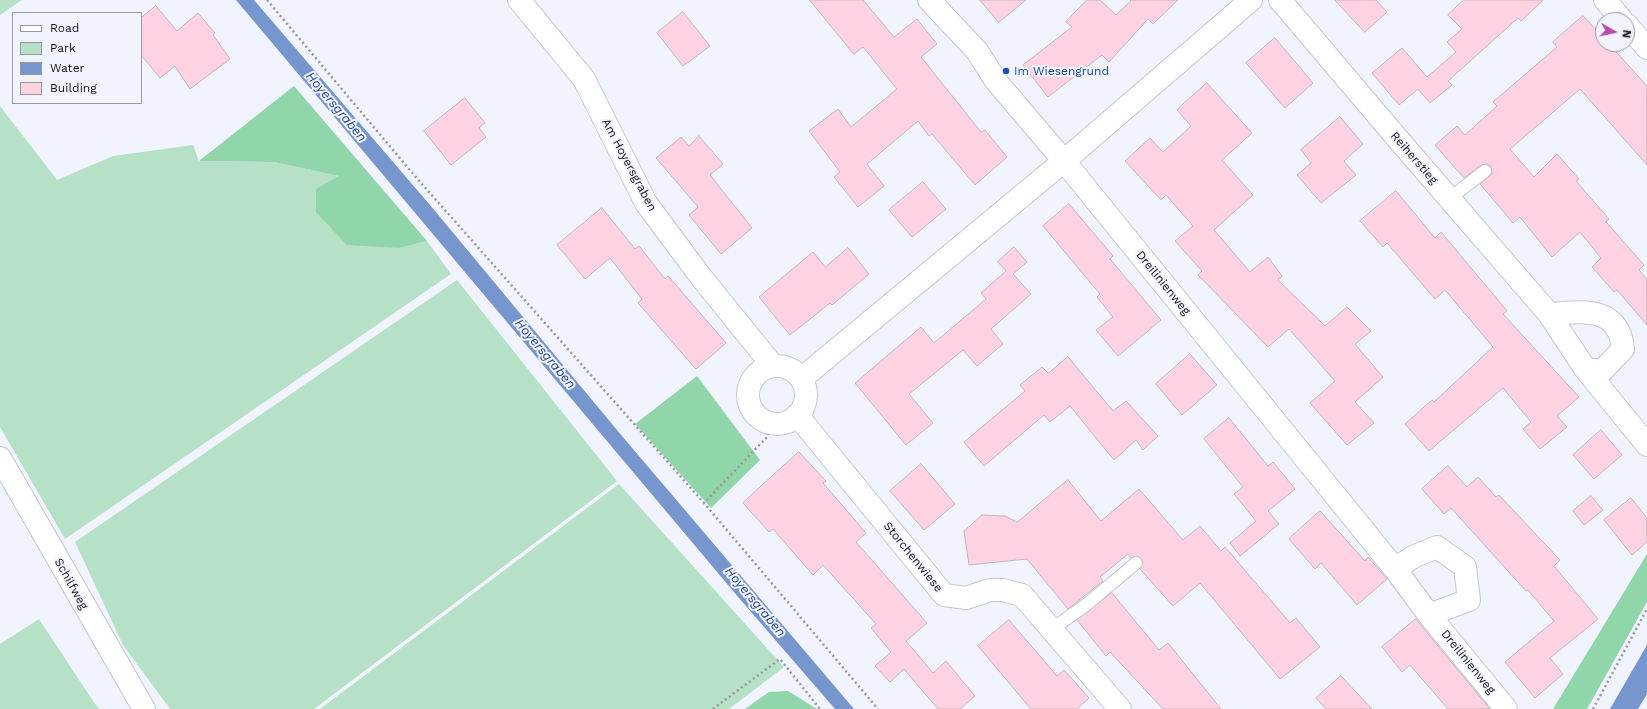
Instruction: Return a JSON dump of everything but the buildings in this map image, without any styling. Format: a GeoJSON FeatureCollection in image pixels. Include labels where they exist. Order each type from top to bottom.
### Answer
{"type":"FeatureCollection","features":[{"type":"Feature","properties":{"kind":"street","name":"Am Hoyersgraben"},"geometry":{"type":"LineString","coordinates":[[519,0],[584,79],[646,203],[701,277],[773,366]]}},
{"type":"Feature","properties":{"kind":"street","name":"Dreilinienweg"},"geometry":{"type":"LineString","coordinates":[[929,0],[977,51],[996,81],[1064,161],[1395,569],[1429,614],[1506,709]]}},
{"type":"Feature","properties":{"kind":"street"},"geometry":{"type":"LineString","coordinates":[[802,379],[1064,161],[1251,0]]}},
{"type":"Feature","properties":{"kind":"street","name":"Reiherstieg"},"geometry":{"type":"LineString","coordinates":[[1280,0],[1549,314],[1586,370],[1647,445]]}},
{"type":"Feature","properties":{"kind":"street"},"geometry":{"type":"LineString","coordinates":[[1605,0],[1615,12]]}},
{"type":"Feature","properties":{"kind":"street"},"geometry":{"type":"LineString","coordinates":[[1549,314],[1585,312],[1607,317],[1622,336],[1623,349],[1603,370],[1586,370]]}},
{"type":"Feature","properties":{"kind":"street"},"geometry":{"type":"LineString","coordinates":[[773,366],[782,366],[791,369],[802,379],[806,395],[804,405],[797,415],[786,422],[772,423],[757,415],[751,406],[748,394],[750,386],[757,374],[773,366]]}},
{"type":"Feature","properties":{"kind":"street","name":"Storchenwiese"},"geometry":{"type":"LineString","coordinates":[[797,415],[944,595],[966,598],[990,590],[1003,590],[1022,595],[1120,709]]}},
{"type":"Feature","properties":{"kind":"street","name":"Schilfweg"},"geometry":{"type":"LineString","coordinates":[[0,458],[144,709]]}},
{"type":"Feature","properties":{"kind":"street"},"geometry":{"type":"LineString","coordinates":[[1395,569],[1413,557],[1437,547],[1465,567],[1469,600],[1429,614]]}},
{"type":"Feature","properties":{"kind":"lane"},"geometry":{"type":"LineString","coordinates":[[1449,199],[1485,171]]}},
{"type":"Feature","properties":{"kind":"lane"},"geometry":{"type":"LineString","coordinates":[[1052,629],[1086,605],[1136,563]]}},
{"type":"Feature","properties":{"kind":"path"},"geometry":{"type":"LineString","coordinates":[[267,0],[414,175],[704,503],[878,709]]}},
{"type":"Feature","properties":{"kind":"path"},"geometry":{"type":"LineString","coordinates":[[704,503],[767,437],[772,423]]}},
{"type":"Feature","properties":{"kind":"path"},"geometry":{"type":"LineString","coordinates":[[1593,709],[1647,609]]}},
{"type":"Feature","properties":{"kind":"path"},"geometry":{"type":"LineString","coordinates":[[713,709],[780,659],[820,709]]}},
{"type":"Feature","properties":{"kind":"green space"},"geometry":{"type":"Polygon","coordinates":[[[0,0],[22,0],[0,15],[0,0]]]}},
{"type":"Feature","properties":{"kind":"green space"},"geometry":{"type":"Polygon","coordinates":[[[294,86],[427,241],[400,248],[347,245],[316,212],[316,189],[339,176],[274,162],[199,161],[294,86]]]}},
{"type":"Feature","properties":{"kind":"green space"},"geometry":{"type":"Polygon","coordinates":[[[0,106],[57,180],[113,156],[193,145],[199,161],[274,162],[340,176],[400,248],[427,241],[451,274],[65,539],[0,427],[0,106]]]}},
{"type":"Feature","properties":{"kind":"green space"},"geometry":{"type":"Polygon","coordinates":[[[457,280],[617,481],[314,709],[170,709],[123,645],[75,542],[457,280]]]}},
{"type":"Feature","properties":{"kind":"green space"},"geometry":{"type":"Polygon","coordinates":[[[697,376],[760,460],[711,508],[635,424],[697,376]]]}},
{"type":"Feature","properties":{"kind":"green space"},"geometry":{"type":"Polygon","coordinates":[[[619,484],[784,667],[729,709],[320,709],[619,484]]]}},
{"type":"Feature","properties":{"kind":"green space"},"geometry":{"type":"Polygon","coordinates":[[[1647,554],[1647,602],[1587,709],[1553,709],[1647,554]]]}},
{"type":"Feature","properties":{"kind":"green space"},"geometry":{"type":"Polygon","coordinates":[[[39,619],[95,704],[100,709],[0,709],[0,644],[39,619]]]}},
{"type":"Feature","properties":{"kind":"green space"},"geometry":{"type":"Polygon","coordinates":[[[788,691],[817,709],[745,709],[769,692],[788,691]]]}},
{"type":"Feature","properties":{"kind":"water","name":"Hoyersgraben"},"geometry":{"type":"Polygon","coordinates":[[[236,0],[254,0],[430,205],[622,436],[854,709],[835,709],[739,598],[236,0]]]}},
{"type":"Feature","properties":{"kind":"water"},"geometry":{"type":"Polygon","coordinates":[[[1647,645],[1647,694],[1638,709],[1610,709],[1647,645]]]}},
{"type":"Feature","properties":{"kind":"place","name":"Im Wiesengrund"},"geometry":{"type":"Point","coordinates":[1006,71]}}]}
